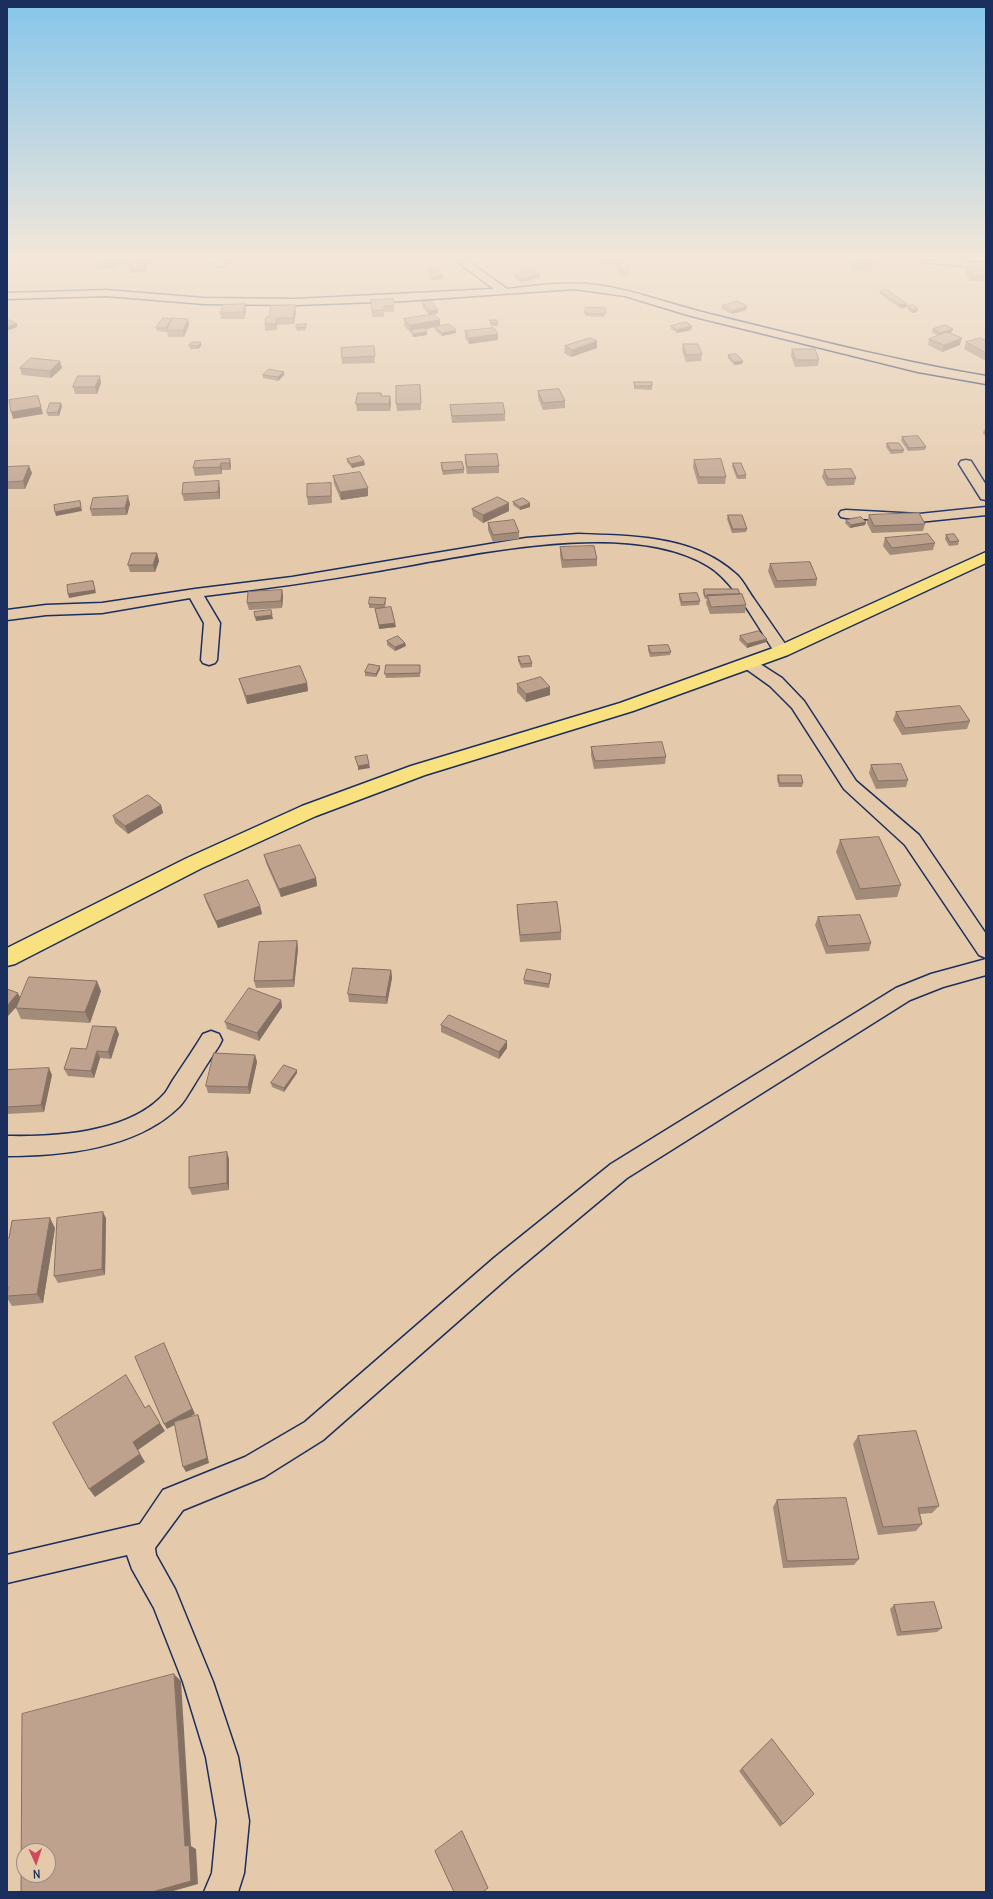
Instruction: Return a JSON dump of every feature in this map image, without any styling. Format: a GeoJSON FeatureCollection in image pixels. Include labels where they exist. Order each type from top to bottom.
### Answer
{"type":"FeatureCollection","features":[{"type":"Feature","properties":{"kind":"main road"},"geometry":{"type":"LineString","coordinates":[[7,958],[154,884],[309,811],[380,784],[671,692],[748,662],[782,651],[986,557]]}},
{"type":"Feature","properties":{"kind":"street"},"geometry":{"type":"LineString","coordinates":[[836,349],[918,368],[986,380]]}},
{"type":"Feature","properties":{"kind":"street"},"geometry":{"type":"LineString","coordinates":[[966,464],[986,496]]}},
{"type":"Feature","properties":{"kind":"street"},"geometry":{"type":"LineString","coordinates":[[846,514],[920,518],[986,511]]}},
{"type":"Feature","properties":{"kind":"street"},"geometry":{"type":"LineString","coordinates":[[7,615],[15,616],[46,610],[102,608],[195,593],[292,582],[526,542],[578,538],[634,540],[662,544],[687,551],[713,563],[732,578],[782,651]]}},
{"type":"Feature","properties":{"kind":"street"},"geometry":{"type":"LineString","coordinates":[[195,593],[212,623],[209,660]]}},
{"type":"Feature","properties":{"kind":"street"},"geometry":{"type":"LineString","coordinates":[[748,662],[776,682],[798,705],[850,785],[912,840],[933,869],[986,950]]}},
{"type":"Feature","properties":{"kind":"street"},"geometry":{"type":"LineString","coordinates":[[221,1892],[228,1873],[233,1821],[222,1757],[198,1682],[164,1599],[142,1559],[140,1542],[148,1536],[173,1500],[254,1467],[314,1431],[503,1266],[619,1171],[903,994],[938,980],[980,972]]}},
{"type":"Feature","properties":{"kind":"street"},"geometry":{"type":"LineString","coordinates":[[7,1146],[28,1147],[74,1142],[117,1132],[147,1120],[172,1101],[211,1040]]}},
{"type":"Feature","properties":{"kind":"street"},"geometry":{"type":"LineString","coordinates":[[7,1569],[148,1536]]}},
{"type":"Feature","properties":{"kind":"building"},"geometry":{"type":"Polygon","coordinates":[[[341,349],[374,349],[375,356],[342,358],[341,349]]]}},
{"type":"Feature","properties":{"kind":"building"},"geometry":{"type":"Polygon","coordinates":[[[685,349],[700,349],[702,354],[687,355],[685,349]]]}},
{"type":"Feature","properties":{"kind":"building"},"geometry":{"type":"Polygon","coordinates":[[[792,349],[815,349],[819,360],[796,360],[792,349]]]}},
{"type":"Feature","properties":{"kind":"building"},"geometry":{"type":"Polygon","coordinates":[[[978,349],[986,349],[986,353],[978,349]]]}},
{"type":"Feature","properties":{"kind":"building"},"geometry":{"type":"Polygon","coordinates":[[[736,354],[743,361],[734,362],[728,355],[736,354]]]}},
{"type":"Feature","properties":{"kind":"building"},"geometry":{"type":"Polygon","coordinates":[[[31,358],[60,361],[50,371],[20,368],[31,358]]]}},
{"type":"Feature","properties":{"kind":"building"},"geometry":{"type":"Polygon","coordinates":[[[269,369],[284,372],[278,377],[263,375],[269,369]]]}},
{"type":"Feature","properties":{"kind":"building"},"geometry":{"type":"Polygon","coordinates":[[[78,376],[100,376],[95,387],[73,387],[78,376]]]}},
{"type":"Feature","properties":{"kind":"building"},"geometry":{"type":"Polygon","coordinates":[[[634,382],[652,382],[652,386],[635,386],[634,382]]]}},
{"type":"Feature","properties":{"kind":"building"},"geometry":{"type":"Polygon","coordinates":[[[420,385],[421,404],[396,404],[396,386],[420,385]]]}},
{"type":"Feature","properties":{"kind":"building"},"geometry":{"type":"Polygon","coordinates":[[[559,389],[565,401],[543,403],[538,391],[559,389]]]}},
{"type":"Feature","properties":{"kind":"building"},"geometry":{"type":"Polygon","coordinates":[[[358,393],[381,393],[381,396],[390,396],[389,404],[356,404],[358,393]]]}},
{"type":"Feature","properties":{"kind":"building"},"geometry":{"type":"Polygon","coordinates":[[[38,396],[41,407],[11,412],[9,400],[38,396]]]}},
{"type":"Feature","properties":{"kind":"building"},"geometry":{"type":"Polygon","coordinates":[[[50,403],[61,403],[58,412],[47,413],[50,403]]]}},
{"type":"Feature","properties":{"kind":"building"},"geometry":{"type":"Polygon","coordinates":[[[503,403],[505,414],[452,416],[450,405],[503,403]]]}},
{"type":"Feature","properties":{"kind":"building"},"geometry":{"type":"Polygon","coordinates":[[[918,436],[926,447],[909,448],[902,437],[918,436]]]}},
{"type":"Feature","properties":{"kind":"building"},"geometry":{"type":"Polygon","coordinates":[[[887,443],[899,443],[904,450],[891,450],[887,443]]]}},
{"type":"Feature","properties":{"kind":"building"},"geometry":{"type":"Polygon","coordinates":[[[497,454],[499,466],[467,467],[465,455],[497,454]]]}},
{"type":"Feature","properties":{"kind":"building"},"geometry":{"type":"Polygon","coordinates":[[[360,456],[364,461],[351,464],[347,459],[360,456]]]}},
{"type":"Feature","properties":{"kind":"building"},"geometry":{"type":"Polygon","coordinates":[[[230,459],[229,463],[221,463],[220,467],[193,468],[195,461],[230,459]]]}},
{"type":"Feature","properties":{"kind":"building"},"geometry":{"type":"Polygon","coordinates":[[[721,459],[726,477],[699,477],[694,460],[721,459]]]}},
{"type":"Feature","properties":{"kind":"building"},"geometry":{"type":"Polygon","coordinates":[[[462,462],[464,469],[443,471],[441,463],[462,462]]]}},
{"type":"Feature","properties":{"kind":"building"},"geometry":{"type":"Polygon","coordinates":[[[733,463],[741,463],[746,475],[738,476],[733,463]]]}},
{"type":"Feature","properties":{"kind":"building"},"geometry":{"type":"Polygon","coordinates":[[[29,466],[23,481],[7,482],[7,467],[29,466]]]}},
{"type":"Feature","properties":{"kind":"building"},"geometry":{"type":"Polygon","coordinates":[[[851,469],[856,478],[828,479],[824,470],[851,469]]]}},
{"type":"Feature","properties":{"kind":"building"},"geometry":{"type":"Polygon","coordinates":[[[360,472],[368,488],[340,492],[333,476],[360,472]]]}},
{"type":"Feature","properties":{"kind":"building"},"geometry":{"type":"Polygon","coordinates":[[[219,481],[218,492],[182,494],[183,483],[219,481]]]}},
{"type":"Feature","properties":{"kind":"building"},"geometry":{"type":"Polygon","coordinates":[[[331,483],[331,496],[307,497],[307,484],[331,483]]]}},
{"type":"Feature","properties":{"kind":"building"},"geometry":{"type":"Polygon","coordinates":[[[128,496],[125,508],[90,509],[93,498],[128,496]]]}},
{"type":"Feature","properties":{"kind":"building"},"geometry":{"type":"Polygon","coordinates":[[[498,497],[509,503],[483,515],[472,509],[498,497]]]}},
{"type":"Feature","properties":{"kind":"building"},"geometry":{"type":"Polygon","coordinates":[[[523,498],[530,503],[520,507],[513,502],[523,498]]]}},
{"type":"Feature","properties":{"kind":"building"},"geometry":{"type":"Polygon","coordinates":[[[80,501],[81,507],[55,512],[54,505],[80,501]]]}},
{"type":"Feature","properties":{"kind":"building"},"geometry":{"type":"Polygon","coordinates":[[[919,513],[925,524],[874,526],[869,515],[919,513]]]}},
{"type":"Feature","properties":{"kind":"building"},"geometry":{"type":"Polygon","coordinates":[[[728,515],[742,515],[747,529],[733,529],[728,515]]]}},
{"type":"Feature","properties":{"kind":"building"},"geometry":{"type":"Polygon","coordinates":[[[861,517],[866,522],[851,525],[846,520],[861,517]]]}},
{"type":"Feature","properties":{"kind":"building"},"geometry":{"type":"Polygon","coordinates":[[[514,520],[519,532],[493,535],[488,523],[514,520]]]}},
{"type":"Feature","properties":{"kind":"building"},"geometry":{"type":"Polygon","coordinates":[[[928,534],[935,543],[892,548],[885,538],[928,534]]]}},
{"type":"Feature","properties":{"kind":"building"},"geometry":{"type":"Polygon","coordinates":[[[954,534],[959,541],[950,542],[946,535],[954,534]]]}},
{"type":"Feature","properties":{"kind":"building"},"geometry":{"type":"Polygon","coordinates":[[[594,546],[597,559],[563,560],[560,547],[594,546]]]}},
{"type":"Feature","properties":{"kind":"building"},"geometry":{"type":"Polygon","coordinates":[[[132,553],[157,553],[153,565],[128,565],[132,553]]]}},
{"type":"Feature","properties":{"kind":"building"},"geometry":{"type":"Polygon","coordinates":[[[810,562],[817,579],[777,581],[770,564],[810,562]]]}},
{"type":"Feature","properties":{"kind":"building"},"geometry":{"type":"Polygon","coordinates":[[[93,581],[95,590],[68,594],[67,585],[93,581]]]}},
{"type":"Feature","properties":{"kind":"building"},"geometry":{"type":"Polygon","coordinates":[[[704,589],[738,589],[740,594],[705,596],[704,589]]]}},
{"type":"Feature","properties":{"kind":"building"},"geometry":{"type":"Polygon","coordinates":[[[282,590],[281,601],[247,603],[248,592],[282,590]]]}},
{"type":"Feature","properties":{"kind":"building"},"geometry":{"type":"Polygon","coordinates":[[[697,593],[700,601],[682,602],[679,594],[697,593]]]}},
{"type":"Feature","properties":{"kind":"building"},"geometry":{"type":"Polygon","coordinates":[[[742,594],[746,605],[711,607],[707,595],[742,594]]]}},
{"type":"Feature","properties":{"kind":"building"},"geometry":{"type":"Polygon","coordinates":[[[370,597],[386,598],[384,605],[369,604],[370,597]]]}},
{"type":"Feature","properties":{"kind":"building"},"geometry":{"type":"Polygon","coordinates":[[[391,607],[395,623],[379,625],[375,609],[391,607]]]}},
{"type":"Feature","properties":{"kind":"building"},"geometry":{"type":"Polygon","coordinates":[[[271,610],[272,615],[255,617],[254,612],[271,610]]]}},
{"type":"Feature","properties":{"kind":"building"},"geometry":{"type":"Polygon","coordinates":[[[759,631],[767,639],[747,644],[740,636],[759,631]]]}},
{"type":"Feature","properties":{"kind":"building"},"geometry":{"type":"Polygon","coordinates":[[[398,636],[405,643],[395,647],[387,641],[398,636]]]}},
{"type":"Feature","properties":{"kind":"building"},"geometry":{"type":"Polygon","coordinates":[[[668,645],[671,652],[651,653],[648,646],[668,645]]]}},
{"type":"Feature","properties":{"kind":"building"},"geometry":{"type":"Polygon","coordinates":[[[529,656],[532,663],[521,664],[518,657],[529,656]]]}},
{"type":"Feature","properties":{"kind":"building"},"geometry":{"type":"Polygon","coordinates":[[[369,664],[380,666],[376,674],[365,672],[369,664]]]}},
{"type":"Feature","properties":{"kind":"building"},"geometry":{"type":"Polygon","coordinates":[[[386,665],[420,665],[420,673],[385,674],[386,665]]]}},
{"type":"Feature","properties":{"kind":"building"},"geometry":{"type":"Polygon","coordinates":[[[300,666],[307,683],[246,696],[239,679],[300,666]]]}},
{"type":"Feature","properties":{"kind":"building"},"geometry":{"type":"Polygon","coordinates":[[[541,677],[550,687],[526,694],[517,684],[541,677]]]}},
{"type":"Feature","properties":{"kind":"building"},"geometry":{"type":"Polygon","coordinates":[[[960,706],[970,721],[905,728],[896,712],[960,706]]]}},
{"type":"Feature","properties":{"kind":"building"},"geometry":{"type":"Polygon","coordinates":[[[662,742],[666,757],[595,761],[591,747],[662,742]]]}},
{"type":"Feature","properties":{"kind":"building"},"geometry":{"type":"Polygon","coordinates":[[[367,755],[369,764],[358,766],[355,757],[367,755]]]}},
{"type":"Feature","properties":{"kind":"building"},"geometry":{"type":"Polygon","coordinates":[[[901,764],[908,780],[878,781],[871,765],[901,764]]]}},
{"type":"Feature","properties":{"kind":"building"},"geometry":{"type":"Polygon","coordinates":[[[778,775],[801,775],[803,783],[780,783],[778,775]]]}},
{"type":"Feature","properties":{"kind":"building"},"geometry":{"type":"Polygon","coordinates":[[[148,795],[161,805],[125,826],[113,816],[148,795]]]}},
{"type":"Feature","properties":{"kind":"building"},"geometry":{"type":"Polygon","coordinates":[[[879,837],[901,885],[860,889],[840,840],[879,837]]]}},
{"type":"Feature","properties":{"kind":"building"},"geometry":{"type":"Polygon","coordinates":[[[300,845],[316,878],[279,889],[264,855],[300,845]]]}},
{"type":"Feature","properties":{"kind":"building"},"geometry":{"type":"Polygon","coordinates":[[[248,880],[260,906],[216,921],[204,895],[248,880]]]}},
{"type":"Feature","properties":{"kind":"building"},"geometry":{"type":"Polygon","coordinates":[[[557,902],[561,932],[520,935],[517,905],[557,902]]]}},
{"type":"Feature","properties":{"kind":"building"},"geometry":{"type":"Polygon","coordinates":[[[860,915],[871,943],[828,946],[818,917],[860,915]]]}},
{"type":"Feature","properties":{"kind":"building"},"geometry":{"type":"Polygon","coordinates":[[[297,941],[293,980],[254,981],[259,942],[297,941]]]}},
{"type":"Feature","properties":{"kind":"building"},"geometry":{"type":"Polygon","coordinates":[[[353,968],[391,970],[386,997],[348,994],[353,968]]]}},
{"type":"Feature","properties":{"kind":"building"},"geometry":{"type":"Polygon","coordinates":[[[527,969],[551,974],[549,984],[524,980],[527,969]]]}},
{"type":"Feature","properties":{"kind":"building"},"geometry":{"type":"Polygon","coordinates":[[[29,977],[97,981],[85,1012],[16,1008],[29,977]]]}},
{"type":"Feature","properties":{"kind":"building"},"geometry":{"type":"Polygon","coordinates":[[[249,988],[281,1000],[257,1033],[225,1022],[249,988]]]}},
{"type":"Feature","properties":{"kind":"building"},"geometry":{"type":"Polygon","coordinates":[[[7,989],[18,993],[7,1006],[7,989]]]}},
{"type":"Feature","properties":{"kind":"building"},"geometry":{"type":"Polygon","coordinates":[[[449,1015],[507,1041],[499,1052],[441,1025],[449,1015]]]}},
{"type":"Feature","properties":{"kind":"building"},"geometry":{"type":"Polygon","coordinates":[[[93,1026],[116,1027],[108,1052],[97,1051],[91,1071],[64,1069],[71,1048],[86,1049],[93,1026]]]}},
{"type":"Feature","properties":{"kind":"building"},"geometry":{"type":"Polygon","coordinates":[[[214,1053],[255,1055],[248,1087],[206,1086],[214,1053]]]}},
{"type":"Feature","properties":{"kind":"building"},"geometry":{"type":"Polygon","coordinates":[[[284,1065],[297,1070],[284,1088],[271,1083],[284,1065]]]}},
{"type":"Feature","properties":{"kind":"building"},"geometry":{"type":"Polygon","coordinates":[[[49,1068],[41,1105],[7,1107],[7,1070],[49,1068]]]}},
{"type":"Feature","properties":{"kind":"building"},"geometry":{"type":"Polygon","coordinates":[[[227,1152],[227,1183],[189,1188],[189,1157],[227,1152]]]}},
{"type":"Feature","properties":{"kind":"building"},"geometry":{"type":"Polygon","coordinates":[[[103,1212],[102,1269],[54,1276],[57,1218],[103,1212]]]}},
{"type":"Feature","properties":{"kind":"building"},"geometry":{"type":"Polygon","coordinates":[[[50,1218],[37,1294],[7,1296],[7,1238],[9,1238],[12,1221],[50,1218]]]}},
{"type":"Feature","properties":{"kind":"building"},"geometry":{"type":"Polygon","coordinates":[[[164,1343],[192,1409],[164,1424],[135,1357],[164,1343]]]}},
{"type":"Feature","properties":{"kind":"building"},"geometry":{"type":"Polygon","coordinates":[[[126,1375],[145,1408],[149,1405],[160,1423],[133,1442],[140,1454],[89,1489],[53,1423],[126,1375]]]}},
{"type":"Feature","properties":{"kind":"building"},"geometry":{"type":"Polygon","coordinates":[[[198,1415],[207,1458],[183,1467],[174,1422],[198,1415]]]}},
{"type":"Feature","properties":{"kind":"building"},"geometry":{"type":"Polygon","coordinates":[[[916,1431],[939,1506],[918,1508],[922,1524],[883,1527],[858,1436],[916,1431]]]}},
{"type":"Feature","properties":{"kind":"building"},"geometry":{"type":"Polygon","coordinates":[[[846,1498],[859,1559],[787,1561],[777,1500],[846,1498]]]}},
{"type":"Feature","properties":{"kind":"building"},"geometry":{"type":"Polygon","coordinates":[[[934,1602],[942,1628],[901,1632],[894,1605],[934,1602]]]}},
{"type":"Feature","properties":{"kind":"building"},"geometry":{"type":"Polygon","coordinates":[[[174,1674],[185,1846],[189,1845],[191,1881],[152,1892],[21,1892],[21,1883],[56,1883],[56,1843],[21,1843],[22,1714],[174,1674]]]}},
{"type":"Feature","properties":{"kind":"building"},"geometry":{"type":"Polygon","coordinates":[[[772,1739],[814,1794],[783,1824],[742,1769],[772,1739]]]}},
{"type":"Feature","properties":{"kind":"building"},"geometry":{"type":"Polygon","coordinates":[[[462,1831],[488,1888],[483,1892],[454,1892],[435,1851],[462,1831]]]}}]}
